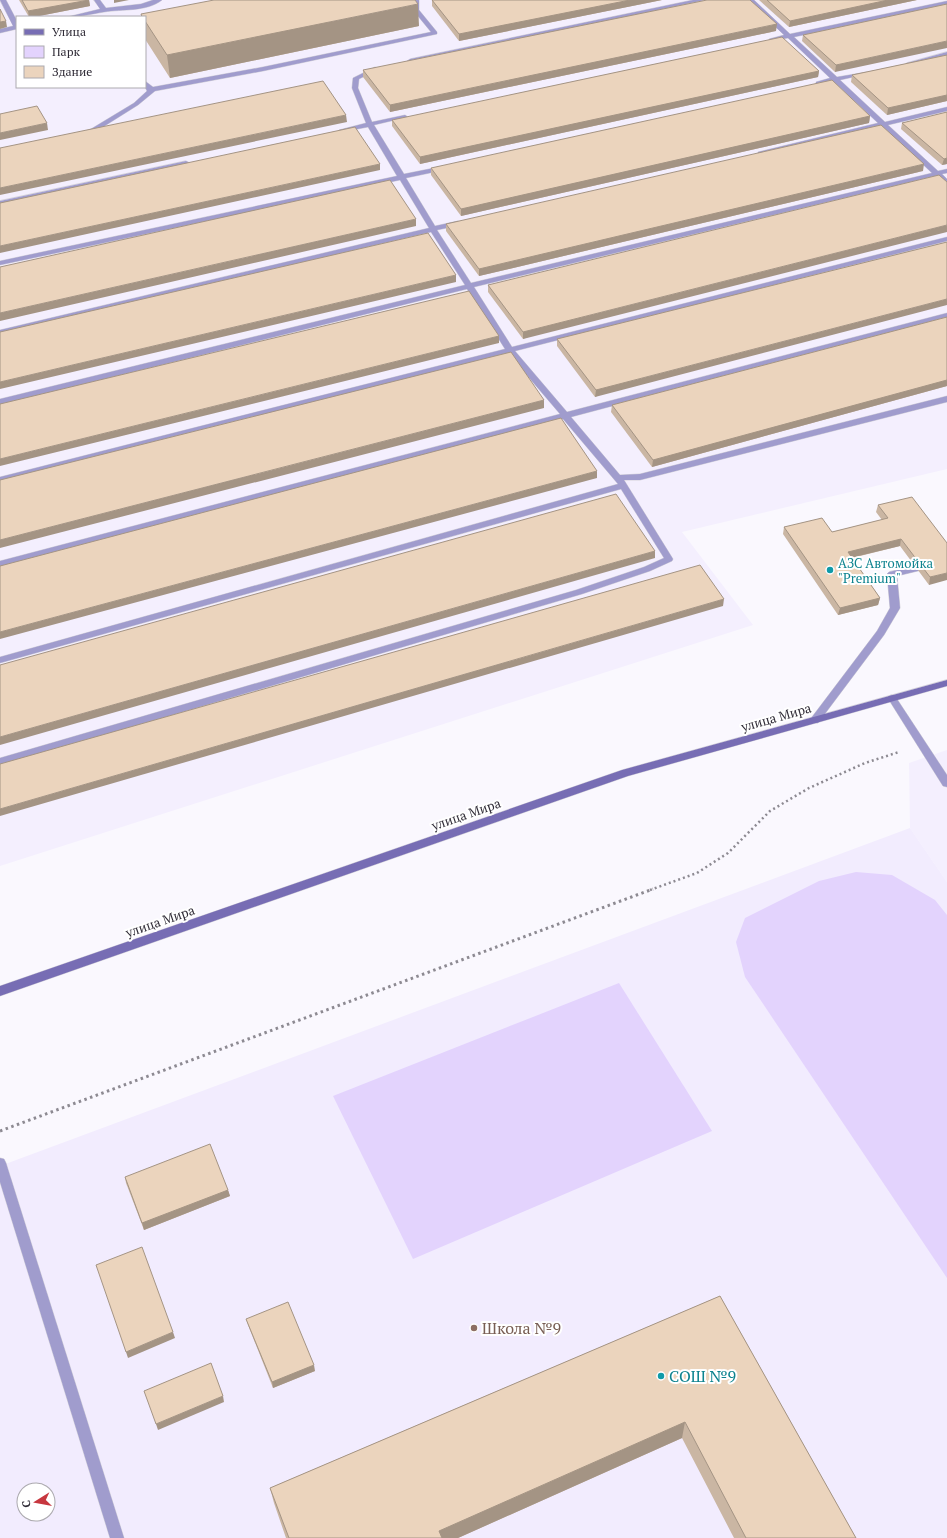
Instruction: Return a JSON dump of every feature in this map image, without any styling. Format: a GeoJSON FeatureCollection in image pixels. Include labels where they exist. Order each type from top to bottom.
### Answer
{"type":"FeatureCollection","features":[{"type":"Feature","properties":{"kind":"main road","name":"улица Мира"},"geometry":{"type":"LineString","coordinates":[[0,991],[626,773],[947,683]]}},
{"type":"Feature","properties":{"kind":"lane"},"geometry":{"type":"LineString","coordinates":[[3,0],[16,25]]}},
{"type":"Feature","properties":{"kind":"lane"},"geometry":{"type":"LineString","coordinates":[[98,0],[104,10]]}},
{"type":"Feature","properties":{"kind":"lane"},"geometry":{"type":"LineString","coordinates":[[75,16],[104,10],[142,6],[159,0]]}},
{"type":"Feature","properties":{"kind":"lane"},"geometry":{"type":"LineString","coordinates":[[150,90],[270,68],[435,33],[416,10],[416,0]]}},
{"type":"Feature","properties":{"kind":"lane"},"geometry":{"type":"LineString","coordinates":[[400,63],[702,0]]}},
{"type":"Feature","properties":{"kind":"lane"},"geometry":{"type":"LineString","coordinates":[[750,0],[947,183]]}},
{"type":"Feature","properties":{"kind":"lane"},"geometry":{"type":"LineString","coordinates":[[765,41],[947,3]]}},
{"type":"Feature","properties":{"kind":"lane"},"geometry":{"type":"LineString","coordinates":[[0,31],[16,27]]}},
{"type":"Feature","properties":{"kind":"lane"},"geometry":{"type":"LineString","coordinates":[[902,64],[947,54]]}},
{"type":"Feature","properties":{"kind":"lane"},"geometry":{"type":"LineString","coordinates":[[0,762],[579,592],[646,569],[669,559],[618,478],[510,350],[433,229],[370,124],[355,88],[356,78],[384,66]]}},
{"type":"Feature","properties":{"kind":"lane"},"geometry":{"type":"LineString","coordinates":[[812,85],[872,71]]}},
{"type":"Feature","properties":{"kind":"lane"},"geometry":{"type":"LineString","coordinates":[[146,84],[150,90]]}},
{"type":"Feature","properties":{"kind":"lane"},"geometry":{"type":"LineString","coordinates":[[78,134],[93,131],[136,104],[152,91],[150,90]]}},
{"type":"Feature","properties":{"kind":"lane"},"geometry":{"type":"LineString","coordinates":[[750,155],[947,109]]}},
{"type":"Feature","properties":{"kind":"lane"},"geometry":{"type":"LineString","coordinates":[[331,133],[416,115]]}},
{"type":"Feature","properties":{"kind":"lane"},"geometry":{"type":"LineString","coordinates":[[0,203],[192,162]]}},
{"type":"Feature","properties":{"kind":"lane"},"geometry":{"type":"LineString","coordinates":[[0,263],[448,166]]}},
{"type":"Feature","properties":{"kind":"lane"},"geometry":{"type":"LineString","coordinates":[[0,402],[470,286],[947,171]]}},
{"type":"Feature","properties":{"kind":"lane"},"geometry":{"type":"LineString","coordinates":[[0,332],[464,222]]}},
{"type":"Feature","properties":{"kind":"lane"},"geometry":{"type":"LineString","coordinates":[[0,480],[947,239]]}},
{"type":"Feature","properties":{"kind":"lane"},"geometry":{"type":"LineString","coordinates":[[0,564],[947,315]]}},
{"type":"Feature","properties":{"kind":"lane"},"geometry":{"type":"LineString","coordinates":[[618,478],[640,477],[947,399]]}},
{"type":"Feature","properties":{"kind":"lane"},"geometry":{"type":"LineString","coordinates":[[0,660],[622,486]]}},
{"type":"Feature","properties":{"kind":"lane"},"geometry":{"type":"LineString","coordinates":[[815,720],[882,633],[895,608],[892,574],[947,561]]}},
{"type":"Feature","properties":{"kind":"lane"},"geometry":{"type":"LineString","coordinates":[[892,698],[947,783]]}},
{"type":"Feature","properties":{"kind":"lane"},"geometry":{"type":"LineString","coordinates":[[0,1163],[117,1538]]}},
{"type":"Feature","properties":{"kind":"path"},"geometry":{"type":"LineString","coordinates":[[0,1131],[697,873],[728,853],[770,811],[809,788],[865,762],[922,745]]}},
{"type":"Feature","properties":{"kind":"shaded area"},"geometry":{"type":"Polygon","coordinates":[[[0,0],[947,0],[947,469],[682,532],[753,625],[0,866],[0,0]]]}},
{"type":"Feature","properties":{"kind":"shaded area"},"geometry":{"type":"Polygon","coordinates":[[[947,750],[947,882],[910,828],[909,763],[947,750]]]}},
{"type":"Feature","properties":{"kind":"shaded area","name":"Школа №9"},"geometry":{"type":"Polygon","coordinates":[[[910,828],[947,882],[947,1538],[0,1538],[0,1166],[910,828]]]}},
{"type":"Feature","properties":{"kind":"green space"},"geometry":{"type":"Polygon","coordinates":[[[856,872],[892,875],[935,900],[947,915],[947,1278],[745,977],[736,942],[745,918],[819,881],[856,872]]]}},
{"type":"Feature","properties":{"kind":"green space"},"geometry":{"type":"Polygon","coordinates":[[[619,983],[712,1131],[413,1259],[333,1096],[619,983]]]}},
{"type":"Feature","properties":{"kind":"building"},"geometry":{"type":"Polygon","coordinates":[[[22,0],[89,0],[28,11],[22,0]]]}},
{"type":"Feature","properties":{"kind":"building"},"geometry":{"type":"Polygon","coordinates":[[[214,0],[415,0],[418,4],[167,55],[146,23],[146,16],[142,16],[141,14],[214,0]]]}},
{"type":"Feature","properties":{"kind":"building"},"geometry":{"type":"Polygon","coordinates":[[[432,0],[630,0],[459,34],[432,0]]]}},
{"type":"Feature","properties":{"kind":"building"},"geometry":{"type":"Polygon","coordinates":[[[707,0],[750,0],[777,24],[390,105],[363,70],[707,0]]]}},
{"type":"Feature","properties":{"kind":"building"},"geometry":{"type":"Polygon","coordinates":[[[767,0],[888,0],[790,21],[767,0]]]}},
{"type":"Feature","properties":{"kind":"building"},"geometry":{"type":"Polygon","coordinates":[[[947,4],[947,41],[836,65],[803,35],[947,4]]]}},
{"type":"Feature","properties":{"kind":"building"},"geometry":{"type":"Polygon","coordinates":[[[0,9],[6,21],[0,22],[0,9]]]}},
{"type":"Feature","properties":{"kind":"building"},"geometry":{"type":"Polygon","coordinates":[[[782,37],[819,71],[420,157],[392,120],[782,37]]]}},
{"type":"Feature","properties":{"kind":"building"},"geometry":{"type":"Polygon","coordinates":[[[947,55],[947,95],[888,108],[852,75],[947,55]]]}},
{"type":"Feature","properties":{"kind":"building"},"geometry":{"type":"Polygon","coordinates":[[[832,80],[870,116],[461,209],[431,168],[832,80]]]}},
{"type":"Feature","properties":{"kind":"building"},"geometry":{"type":"Polygon","coordinates":[[[323,81],[346,115],[0,188],[0,148],[323,81]]]}},
{"type":"Feature","properties":{"kind":"building"},"geometry":{"type":"Polygon","coordinates":[[[37,106],[47,123],[0,133],[0,114],[37,106]]]}},
{"type":"Feature","properties":{"kind":"building"},"geometry":{"type":"Polygon","coordinates":[[[947,112],[947,158],[944,159],[902,123],[947,112]]]}},
{"type":"Feature","properties":{"kind":"building"},"geometry":{"type":"Polygon","coordinates":[[[881,125],[924,164],[479,269],[446,224],[881,125]]]}},
{"type":"Feature","properties":{"kind":"building"},"geometry":{"type":"Polygon","coordinates":[[[355,127],[380,164],[0,246],[0,203],[355,127]]]}},
{"type":"Feature","properties":{"kind":"building"},"geometry":{"type":"Polygon","coordinates":[[[939,175],[947,182],[947,225],[523,332],[488,285],[939,175]]]}},
{"type":"Feature","properties":{"kind":"building"},"geometry":{"type":"Polygon","coordinates":[[[390,180],[416,219],[0,313],[0,267],[390,180]]]}},
{"type":"Feature","properties":{"kind":"building"},"geometry":{"type":"Polygon","coordinates":[[[428,233],[456,275],[0,382],[0,332],[428,233]]]}},
{"type":"Feature","properties":{"kind":"building"},"geometry":{"type":"Polygon","coordinates":[[[947,242],[947,299],[596,390],[557,339],[947,242]]]}},
{"type":"Feature","properties":{"kind":"building"},"geometry":{"type":"Polygon","coordinates":[[[469,291],[499,336],[0,459],[0,404],[469,291]]]}},
{"type":"Feature","properties":{"kind":"building"},"geometry":{"type":"Polygon","coordinates":[[[947,317],[947,380],[653,460],[612,405],[947,317]]]}},
{"type":"Feature","properties":{"kind":"building"},"geometry":{"type":"Polygon","coordinates":[[[511,352],[544,400],[0,540],[0,480],[511,352]]]}},
{"type":"Feature","properties":{"kind":"building"},"geometry":{"type":"Polygon","coordinates":[[[561,418],[597,471],[0,632],[0,566],[561,418]]]}},
{"type":"Feature","properties":{"kind":"building"},"geometry":{"type":"Polygon","coordinates":[[[616,494],[655,551],[0,737],[0,665],[616,494]]]}},
{"type":"Feature","properties":{"kind":"building","name":"АЗС Автомойка \"Premium\""},"geometry":{"type":"Polygon","coordinates":[[[912,497],[947,543],[947,573],[930,577],[901,539],[848,552],[880,598],[840,608],[784,527],[822,518],[832,532],[888,518],[878,505],[912,497]]]}},
{"type":"Feature","properties":{"kind":"building"},"geometry":{"type":"Polygon","coordinates":[[[700,565],[724,599],[0,809],[0,764],[700,565]]]}},
{"type":"Feature","properties":{"kind":"building"},"geometry":{"type":"Polygon","coordinates":[[[210,1144],[228,1190],[142,1223],[125,1177],[210,1144]]]}},
{"type":"Feature","properties":{"kind":"building"},"geometry":{"type":"Polygon","coordinates":[[[142,1247],[173,1332],[126,1352],[96,1265],[142,1247]]]}},
{"type":"Feature","properties":{"kind":"building","name":"СОШ №9"},"geometry":{"type":"Polygon","coordinates":[[[720,1296],[856,1538],[746,1538],[685,1422],[439,1531],[442,1538],[289,1538],[270,1488],[720,1296]]]}},
{"type":"Feature","properties":{"kind":"building"},"geometry":{"type":"Polygon","coordinates":[[[288,1302],[314,1365],[272,1382],[246,1319],[288,1302]]]}},
{"type":"Feature","properties":{"kind":"building"},"geometry":{"type":"Polygon","coordinates":[[[211,1363],[223,1396],[156,1424],[144,1391],[211,1363]]]}},
{"type":"Feature","properties":{"kind":"place","name":"АЗС Автомойка \"Premium\""},"geometry":{"type":"Point","coordinates":[830,570]}},
{"type":"Feature","properties":{"kind":"place","name":"Школа №9"},"geometry":{"type":"Point","coordinates":[474,1328]}},
{"type":"Feature","properties":{"kind":"place","name":"СОШ №9"},"geometry":{"type":"Point","coordinates":[661,1376]}}]}
